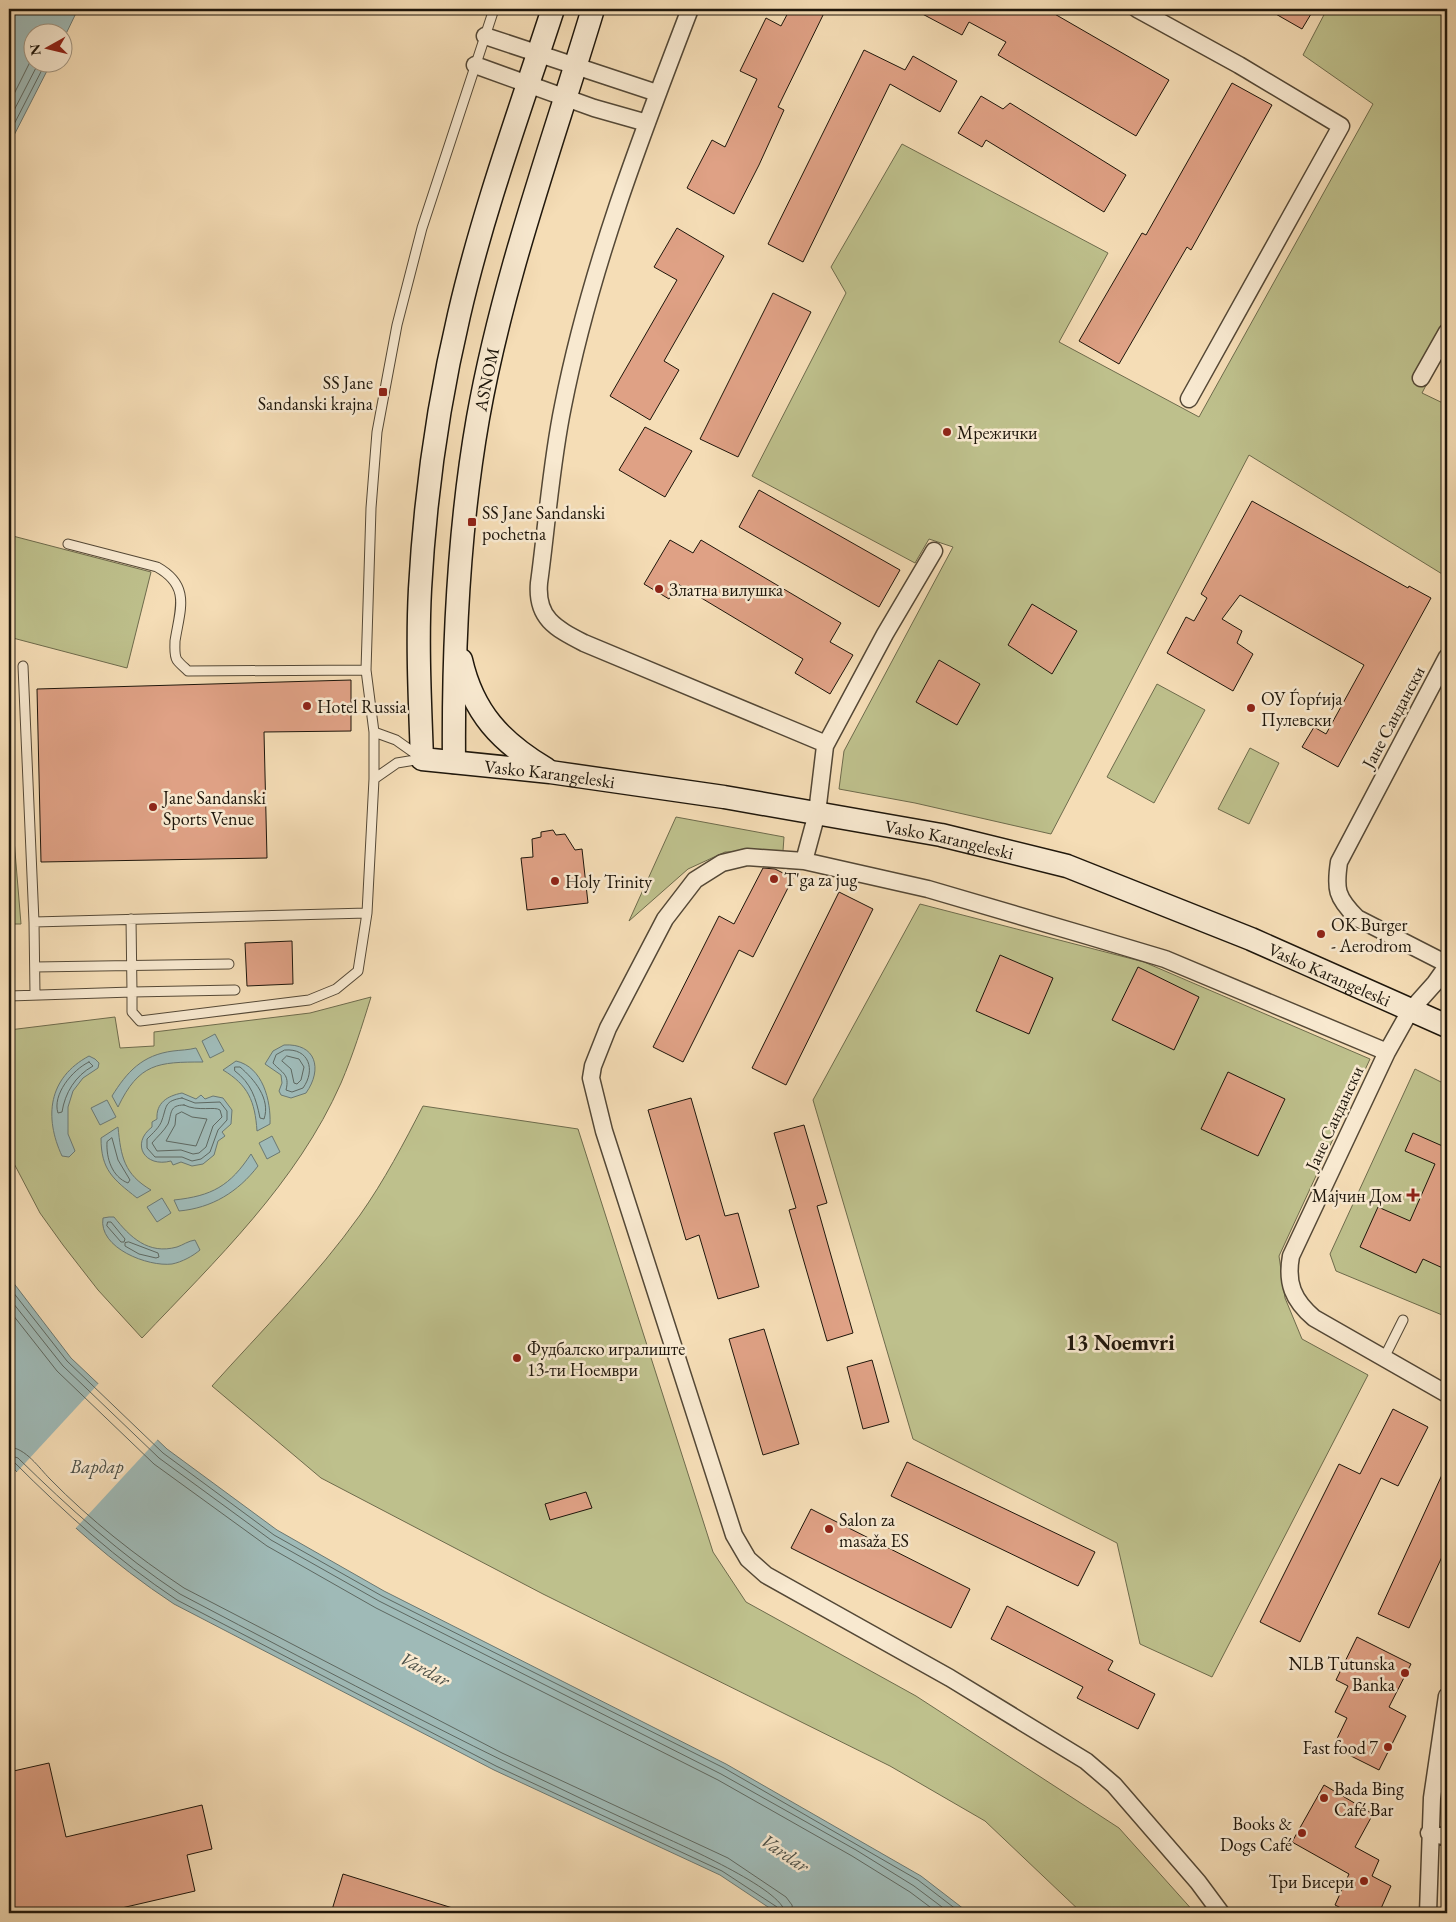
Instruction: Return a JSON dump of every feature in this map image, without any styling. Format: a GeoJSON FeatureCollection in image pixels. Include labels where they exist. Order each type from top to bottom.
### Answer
{"type":"FeatureCollection","features":[{"type":"Feature","properties":{"kind":"street"},"geometry":{"type":"LineString","coordinates":[[422,759],[419,647],[420,588],[440,413],[468,278],[553,9]]}},
{"type":"Feature","properties":{"kind":"street","name":"ASNOM"},"geometry":{"type":"LineString","coordinates":[[454,762],[456,625],[470,476],[487,372],[516,256],[593,9]]}},
{"type":"Feature","properties":{"kind":"street"},"geometry":{"type":"LineString","coordinates":[[690,9],[657,93],[596,268],[563,406],[539,582],[540,608],[546,617],[559,628],[584,643],[826,744]]}},
{"type":"Feature","properties":{"kind":"street"},"geometry":{"type":"LineString","coordinates":[[1137,9],[1233,61],[1341,126],[1189,399]]}},
{"type":"Feature","properties":{"kind":"street"},"geometry":{"type":"LineString","coordinates":[[485,36],[657,93]]}},
{"type":"Feature","properties":{"kind":"street"},"geometry":{"type":"LineString","coordinates":[[475,65],[566,98],[647,123]]}},
{"type":"Feature","properties":{"kind":"street"},"geometry":{"type":"LineString","coordinates":[[1421,378],[1447,332]]}},
{"type":"Feature","properties":{"kind":"street"},"geometry":{"type":"LineString","coordinates":[[804,861],[817,813],[826,744],[885,634],[934,551]]}},
{"type":"Feature","properties":{"kind":"street"},"geometry":{"type":"LineString","coordinates":[[456,625],[466,676],[488,724],[517,750],[550,772]]}},
{"type":"Feature","properties":{"kind":"street","name":"Јане Сандански"},"geometry":{"type":"LineString","coordinates":[[1447,657],[1339,862],[1336,886],[1347,908],[1357,918],[1447,965],[1435,983],[1410,1011],[1387,1052],[1291,1256],[1289,1278],[1292,1293],[1303,1309],[1314,1318],[1447,1394]]}},
{"type":"Feature","properties":{"kind":"street","name":"Vasko Karangeleski"},"geometry":{"type":"LineString","coordinates":[[422,759],[550,772],[817,813],[941,835],[1067,866],[1251,939],[1447,1026]]}},
{"type":"Feature","properties":{"kind":"street"},"geometry":{"type":"LineString","coordinates":[[1221,1913],[1198,1882],[1114,1785],[1086,1761],[950,1678],[766,1575],[748,1559],[734,1535],[604,1132],[591,1078],[593,1066],[608,1028],[665,918],[696,880],[722,863],[747,858],[804,861],[928,890],[1166,959],[1387,1052]]}},
{"type":"Feature","properties":{"kind":"street"},"geometry":{"type":"LineString","coordinates":[[1428,1913],[1429,1833],[1440,1799],[1447,1696]]}},
{"type":"Feature","properties":{"kind":"street"},"geometry":{"type":"LineString","coordinates":[[1429,1833],[1447,1837]]}},
{"type":"Feature","properties":{"kind":"lane"},"geometry":{"type":"LineString","coordinates":[[130,919],[132,1012],[140,1021],[310,1000],[336,989],[358,970],[367,913],[374,779],[374,732],[366,670],[371,508],[377,432],[386,372],[422,228],[494,9]]}},
{"type":"Feature","properties":{"kind":"lane"},"geometry":{"type":"LineString","coordinates":[[68,544],[157,567],[168,574],[180,591],[182,600],[174,650],[177,660],[188,671],[366,670]]}},
{"type":"Feature","properties":{"kind":"lane"},"geometry":{"type":"LineString","coordinates":[[23,666],[34,922],[35,994]]}},
{"type":"Feature","properties":{"kind":"lane"},"geometry":{"type":"LineString","coordinates":[[374,732],[396,740],[422,759]]}},
{"type":"Feature","properties":{"kind":"lane"},"geometry":{"type":"LineString","coordinates":[[374,779],[397,763],[422,759]]}},
{"type":"Feature","properties":{"kind":"lane"},"geometry":{"type":"LineString","coordinates":[[34,922],[367,913]]}},
{"type":"Feature","properties":{"kind":"lane"},"geometry":{"type":"LineString","coordinates":[[35,967],[131,964],[229,964]]}},
{"type":"Feature","properties":{"kind":"lane"},"geometry":{"type":"LineString","coordinates":[[9,996],[235,990]]}},
{"type":"Feature","properties":{"kind":"lane"},"geometry":{"type":"LineString","coordinates":[[1384,1358],[1404,1320]]}},
{"type":"Feature","properties":{"kind":"green space"},"geometry":{"type":"Polygon","coordinates":[[[1327,9],[1447,9],[1447,345],[1422,393],[1447,405],[1447,577],[1249,455],[1051,834],[915,803],[839,789],[844,751],[953,547],[929,539],[915,563],[752,476],[846,293],[831,267],[902,144],[1108,253],[1059,342],[1199,417],[1373,104],[1303,55],[1327,9]]]}},
{"type":"Feature","properties":{"kind":"green space"},"geometry":{"type":"Polygon","coordinates":[[[9,535],[151,572],[127,668],[9,637],[9,535]]]}},
{"type":"Feature","properties":{"kind":"green space"},"geometry":{"type":"Polygon","coordinates":[[[1157,684],[1205,710],[1154,803],[1107,777],[1157,684]]]}},
{"type":"Feature","properties":{"kind":"green space"},"geometry":{"type":"Polygon","coordinates":[[[1250,748],[1279,763],[1249,824],[1218,809],[1250,748]]]}},
{"type":"Feature","properties":{"kind":"green space"},"geometry":{"type":"Polygon","coordinates":[[[9,779],[21,924],[9,924],[9,779]]]}},
{"type":"Feature","properties":{"kind":"green space"},"geometry":{"type":"Polygon","coordinates":[[[676,817],[784,837],[783,851],[725,852],[688,869],[629,921],[676,817]]]}},
{"type":"Feature","properties":{"kind":"green space"},"geometry":{"type":"Polygon","coordinates":[[[920,904],[1144,962],[1370,1059],[1279,1256],[1285,1298],[1302,1339],[1368,1375],[1212,1677],[1140,1644],[1117,1543],[913,1439],[813,1100],[920,904]]]}},
{"type":"Feature","properties":{"kind":"green space"},"geometry":{"type":"Polygon","coordinates":[[[371,997],[341,1083],[323,1119],[302,1154],[253,1219],[142,1338],[98,1290],[63,1245],[40,1213],[9,1154],[9,1030],[115,1017],[120,1048],[154,1046],[154,1032],[310,1013],[371,997]]]}},
{"type":"Feature","properties":{"kind":"green space","name":"Мајчин Дом"},"geometry":{"type":"Polygon","coordinates":[[[1415,1069],[1447,1085],[1447,1317],[1336,1271],[1330,1254],[1415,1069]]]}},
{"type":"Feature","properties":{"kind":"green space"},"geometry":{"type":"Polygon","coordinates":[[[423,1106],[578,1129],[713,1552],[746,1602],[916,1696],[1119,1828],[1195,1913],[1082,1913],[985,1821],[890,1766],[543,1594],[321,1478],[212,1386],[307,1282],[343,1238],[377,1189],[423,1106]]]}},
{"type":"Feature","properties":{"kind":"water"},"geometry":{"type":"Polygon","coordinates":[[[9,9],[78,9],[72,22],[22,22],[22,72],[46,72],[9,145],[9,9]]]}},
{"type":"Feature","properties":{"kind":"water"},"geometry":{"type":"Polygon","coordinates":[[[215,1034],[224,1051],[210,1058],[202,1041],[215,1034]]]}},
{"type":"Feature","properties":{"kind":"water"},"geometry":{"type":"Polygon","coordinates":[[[284,1045],[303,1048],[310,1053],[315,1067],[311,1084],[306,1093],[291,1098],[281,1095],[279,1091],[282,1083],[281,1075],[265,1064],[273,1051],[284,1045]]]}},
{"type":"Feature","properties":{"kind":"water"},"geometry":{"type":"Polygon","coordinates":[[[196,1048],[203,1062],[162,1065],[142,1073],[126,1092],[118,1107],[112,1096],[123,1079],[136,1066],[152,1056],[162,1053],[196,1048]]]}},
{"type":"Feature","properties":{"kind":"water"},"geometry":{"type":"Polygon","coordinates":[[[89,1056],[99,1063],[98,1068],[83,1078],[73,1091],[68,1107],[68,1134],[75,1151],[69,1157],[62,1156],[53,1127],[53,1100],[65,1075],[75,1065],[89,1056]]]}},
{"type":"Feature","properties":{"kind":"water"},"geometry":{"type":"Polygon","coordinates":[[[236,1061],[245,1064],[253,1070],[264,1086],[267,1096],[270,1124],[257,1131],[249,1095],[239,1082],[223,1070],[236,1061]]]}},
{"type":"Feature","properties":{"kind":"water"},"geometry":{"type":"Polygon","coordinates":[[[182,1093],[196,1099],[201,1095],[205,1099],[213,1096],[223,1098],[232,1110],[231,1124],[222,1132],[225,1136],[218,1141],[214,1155],[203,1164],[192,1166],[181,1162],[173,1165],[171,1161],[154,1161],[148,1158],[141,1147],[145,1134],[152,1127],[152,1122],[157,1119],[158,1109],[163,1101],[182,1093]]]}},
{"type":"Feature","properties":{"kind":"water"},"geometry":{"type":"Polygon","coordinates":[[[107,1100],[116,1117],[100,1125],[91,1108],[107,1100]]]}},
{"type":"Feature","properties":{"kind":"water"},"geometry":{"type":"Polygon","coordinates":[[[118,1127],[125,1164],[135,1178],[151,1190],[137,1198],[115,1179],[103,1158],[101,1138],[118,1127]]]}},
{"type":"Feature","properties":{"kind":"water"},"geometry":{"type":"Polygon","coordinates":[[[272,1136],[280,1152],[267,1159],[259,1143],[272,1136]]]}},
{"type":"Feature","properties":{"kind":"water"},"geometry":{"type":"Polygon","coordinates":[[[251,1154],[258,1166],[242,1184],[213,1202],[179,1211],[174,1200],[199,1196],[219,1187],[235,1174],[251,1154]]]}},
{"type":"Feature","properties":{"kind":"water"},"geometry":{"type":"Polygon","coordinates":[[[162,1198],[171,1213],[157,1222],[147,1207],[162,1198]]]}},
{"type":"Feature","properties":{"kind":"water"},"geometry":{"type":"Polygon","coordinates":[[[114,1217],[133,1237],[149,1246],[167,1249],[195,1240],[200,1250],[180,1262],[172,1264],[138,1259],[116,1247],[108,1238],[104,1229],[103,1218],[114,1217]]]}},
{"type":"Feature","properties":{"kind":"water","name":"Вардар"},"geometry":{"type":"Polygon","coordinates":[[[9,1277],[71,1358],[167,1449],[277,1530],[384,1591],[726,1764],[921,1876],[969,1913],[777,1913],[720,1875],[494,1770],[174,1604],[151,1589],[88,1539],[9,1464],[9,1277]]]}},
{"type":"Feature","properties":{"kind":"pier"},"geometry":{"type":"Polygon","coordinates":[[[100,1382],[159,1438],[74,1530],[15,1474],[100,1382]]]}},
{"type":"Feature","properties":{"kind":"building"},"geometry":{"type":"Polygon","coordinates":[[[790,9],[826,9],[778,107],[784,110],[734,214],[687,188],[712,140],[725,147],[757,79],[740,71],[766,18],[781,26],[790,9]]]}},
{"type":"Feature","properties":{"kind":"building"},"geometry":{"type":"Polygon","coordinates":[[[913,9],[1046,9],[1169,80],[1136,136],[998,55],[1006,42],[969,22],[962,35],[913,9]]]}},
{"type":"Feature","properties":{"kind":"building"},"geometry":{"type":"Polygon","coordinates":[[[1267,9],[1314,9],[1302,29],[1267,9]]]}},
{"type":"Feature","properties":{"kind":"building"},"geometry":{"type":"Polygon","coordinates":[[[864,50],[905,70],[913,56],[957,81],[940,112],[890,84],[803,262],[768,244],[864,50]]]}},
{"type":"Feature","properties":{"kind":"building"},"geometry":{"type":"Polygon","coordinates":[[[1232,83],[1272,105],[1191,250],[1187,247],[1119,364],[1079,341],[1142,233],[1146,235],[1232,83]]]}},
{"type":"Feature","properties":{"kind":"building"},"geometry":{"type":"Polygon","coordinates":[[[981,96],[1003,109],[1010,103],[1126,175],[1104,212],[986,140],[982,147],[958,133],[981,96]]]}},
{"type":"Feature","properties":{"kind":"building"},"geometry":{"type":"Polygon","coordinates":[[[677,228],[724,256],[664,361],[679,370],[650,420],[610,396],[677,280],[654,267],[677,228]]]}},
{"type":"Feature","properties":{"kind":"building"},"geometry":{"type":"Polygon","coordinates":[[[773,293],[811,312],[738,457],[700,439],[773,293]]]}},
{"type":"Feature","properties":{"kind":"building"},"geometry":{"type":"Polygon","coordinates":[[[645,427],[692,451],[665,497],[619,470],[645,427]]]}},
{"type":"Feature","properties":{"kind":"building"},"geometry":{"type":"Polygon","coordinates":[[[759,490],[900,570],[879,607],[739,527],[759,490]]]}},
{"type":"Feature","properties":{"kind":"building"},"geometry":{"type":"Polygon","coordinates":[[[1252,501],[1408,588],[1409,586],[1431,598],[1338,767],[1302,747],[1314,727],[1326,734],[1364,665],[1240,595],[1222,619],[1242,631],[1237,643],[1253,654],[1233,691],[1167,653],[1186,617],[1194,621],[1207,598],[1201,594],[1252,501]]]}},
{"type":"Feature","properties":{"kind":"building"},"geometry":{"type":"Polygon","coordinates":[[[670,540],[693,553],[701,540],[841,623],[830,642],[853,655],[830,694],[795,673],[803,659],[678,584],[669,599],[644,584],[670,540]]]}},
{"type":"Feature","properties":{"kind":"building"},"geometry":{"type":"Polygon","coordinates":[[[1032,604],[1077,631],[1052,674],[1008,645],[1032,604]]]}},
{"type":"Feature","properties":{"kind":"building"},"geometry":{"type":"Polygon","coordinates":[[[939,660],[980,684],[957,725],[916,702],[939,660]]]}},
{"type":"Feature","properties":{"kind":"building","name":"Jane Sandanski Sports Venue"},"geometry":{"type":"Polygon","coordinates":[[[351,680],[351,731],[264,732],[267,858],[41,862],[37,689],[351,680]]]}},
{"type":"Feature","properties":{"kind":"building","name":"Holy Trinity"},"geometry":{"type":"Polygon","coordinates":[[[553,830],[556,835],[565,834],[575,850],[582,849],[588,903],[527,910],[521,858],[533,857],[532,839],[541,837],[541,832],[553,830]]]}},
{"type":"Feature","properties":{"kind":"building"},"geometry":{"type":"Polygon","coordinates":[[[763,868],[775,869],[793,878],[753,957],[739,950],[683,1062],[653,1047],[719,916],[734,924],[763,868]]]}},
{"type":"Feature","properties":{"kind":"building"},"geometry":{"type":"Polygon","coordinates":[[[839,892],[873,909],[786,1085],[752,1068],[839,892]]]}},
{"type":"Feature","properties":{"kind":"building"},"geometry":{"type":"Polygon","coordinates":[[[292,941],[293,984],[247,986],[245,943],[292,941]]]}},
{"type":"Feature","properties":{"kind":"building"},"geometry":{"type":"Polygon","coordinates":[[[1000,955],[1053,978],[1029,1034],[976,1011],[1000,955]]]}},
{"type":"Feature","properties":{"kind":"building"},"geometry":{"type":"Polygon","coordinates":[[[1138,967],[1199,997],[1174,1050],[1112,1020],[1138,967]]]}},
{"type":"Feature","properties":{"kind":"building"},"geometry":{"type":"Polygon","coordinates":[[[1228,1072],[1285,1099],[1258,1156],[1201,1129],[1228,1072]]]}},
{"type":"Feature","properties":{"kind":"building"},"geometry":{"type":"Polygon","coordinates":[[[691,1098],[725,1216],[738,1213],[759,1287],[718,1299],[699,1235],[686,1240],[648,1110],[691,1098]]]}},
{"type":"Feature","properties":{"kind":"building"},"geometry":{"type":"Polygon","coordinates":[[[804,1125],[827,1203],[817,1206],[853,1333],[827,1341],[789,1210],[796,1208],[774,1133],[804,1125]]]}},
{"type":"Feature","properties":{"kind":"building"},"geometry":{"type":"Polygon","coordinates":[[[1413,1133],[1447,1148],[1442,1165],[1447,1168],[1447,1270],[1423,1259],[1416,1273],[1360,1247],[1378,1207],[1410,1221],[1435,1164],[1405,1151],[1413,1133]]]}},
{"type":"Feature","properties":{"kind":"building"},"geometry":{"type":"Polygon","coordinates":[[[764,1329],[799,1444],[763,1455],[729,1339],[764,1329]]]}},
{"type":"Feature","properties":{"kind":"building"},"geometry":{"type":"Polygon","coordinates":[[[872,1360],[889,1422],[863,1429],[847,1367],[872,1360]]]}},
{"type":"Feature","properties":{"kind":"building"},"geometry":{"type":"Polygon","coordinates":[[[1393,1409],[1428,1427],[1398,1486],[1381,1478],[1300,1642],[1260,1622],[1339,1464],[1360,1474],[1393,1409]]]}},
{"type":"Feature","properties":{"kind":"building"},"geometry":{"type":"Polygon","coordinates":[[[907,1462],[1095,1552],[1078,1586],[891,1496],[907,1462]]]}},
{"type":"Feature","properties":{"kind":"building"},"geometry":{"type":"Polygon","coordinates":[[[1447,1464],[1447,1546],[1409,1628],[1378,1614],[1447,1464]]]}},
{"type":"Feature","properties":{"kind":"building"},"geometry":{"type":"Polygon","coordinates":[[[586,1492],[592,1508],[550,1520],[545,1504],[586,1492]]]}},
{"type":"Feature","properties":{"kind":"building"},"geometry":{"type":"Polygon","coordinates":[[[811,1509],[970,1589],[951,1628],[791,1548],[811,1509]]]}},
{"type":"Feature","properties":{"kind":"building"},"geometry":{"type":"Polygon","coordinates":[[[1007,1606],[1113,1661],[1108,1670],[1155,1694],[1138,1729],[1077,1698],[1083,1687],[991,1639],[1007,1606]]]}},
{"type":"Feature","properties":{"kind":"building"},"geometry":{"type":"Polygon","coordinates":[[[1357,1637],[1411,1664],[1389,1707],[1406,1716],[1379,1770],[1333,1747],[1347,1718],[1335,1712],[1348,1686],[1336,1680],[1357,1637]]]}},
{"type":"Feature","properties":{"kind":"building"},"geometry":{"type":"Polygon","coordinates":[[[49,1763],[66,1837],[202,1805],[212,1849],[187,1855],[195,1891],[100,1913],[9,1913],[9,1772],[49,1763]]]}},
{"type":"Feature","properties":{"kind":"building"},"geometry":{"type":"Polygon","coordinates":[[[1324,1785],[1373,1814],[1355,1847],[1379,1860],[1372,1876],[1391,1886],[1379,1913],[1351,1913],[1335,1905],[1349,1874],[1292,1842],[1324,1785]]]}},
{"type":"Feature","properties":{"kind":"building"},"geometry":{"type":"Polygon","coordinates":[[[343,1874],[459,1910],[458,1913],[331,1913],[343,1874]]]}},
{"type":"Feature","properties":{"kind":"place","name":"SS Jane Sandanski krajna"},"geometry":{"type":"Point","coordinates":[383,392]}},
{"type":"Feature","properties":{"kind":"place","name":"Мрежички"},"geometry":{"type":"Point","coordinates":[947,432]}},
{"type":"Feature","properties":{"kind":"place","name":"SS Jane Sandanski pochetna"},"geometry":{"type":"Point","coordinates":[472,522]}},
{"type":"Feature","properties":{"kind":"place","name":"Златна вилушка"},"geometry":{"type":"Point","coordinates":[659,589]}},
{"type":"Feature","properties":{"kind":"place","name":"Hotel Russia"},"geometry":{"type":"Point","coordinates":[307,706]}},
{"type":"Feature","properties":{"kind":"place","name":"ОУ Ѓорѓија Пулевски"},"geometry":{"type":"Point","coordinates":[1251,708]}},
{"type":"Feature","properties":{"kind":"place","name":"Jane Sandanski Sports Venue"},"geometry":{"type":"Point","coordinates":[153,807]}},
{"type":"Feature","properties":{"kind":"place","name":"T'ga za jug"},"geometry":{"type":"Point","coordinates":[774,879]}},
{"type":"Feature","properties":{"kind":"place","name":"Holy Trinity"},"geometry":{"type":"Point","coordinates":[555,881]}},
{"type":"Feature","properties":{"kind":"place","name":"OK Burger - Aerodrom"},"geometry":{"type":"Point","coordinates":[1321,934]}},
{"type":"Feature","properties":{"kind":"place","name":"Мајчин Дом"},"geometry":{"type":"Point","coordinates":[1413,1195]}},
{"type":"Feature","properties":{"kind":"place","name":"Фудбалско игралиште 13-ти Ноември"},"geometry":{"type":"Point","coordinates":[517,1358]}},
{"type":"Feature","properties":{"kind":"place","name":"Salon za masaža ES"},"geometry":{"type":"Point","coordinates":[829,1529]}},
{"type":"Feature","properties":{"kind":"place","name":"NLB Tutunska Banka"},"geometry":{"type":"Point","coordinates":[1405,1673]}},
{"type":"Feature","properties":{"kind":"place","name":"Fast food 7"},"geometry":{"type":"Point","coordinates":[1388,1747]}},
{"type":"Feature","properties":{"kind":"place","name":"Bada Bing Café Bar"},"geometry":{"type":"Point","coordinates":[1324,1798]}},
{"type":"Feature","properties":{"kind":"place","name":"Books & Dogs Café"},"geometry":{"type":"Point","coordinates":[1302,1833]}},
{"type":"Feature","properties":{"kind":"place","name":"Три Бисери"},"geometry":{"type":"Point","coordinates":[1364,1881]}},
{"type":"Feature","properties":{"kind":"district","name":"13 Noemvri"},"geometry":{"type":"Point","coordinates":[1120,1342]}},
{"type":"Feature","properties":{"kind":"water label","name":"Vardar"},"geometry":{"type":"Point","coordinates":[425,1669]}},
{"type":"Feature","properties":{"kind":"water label","name":"Vardar"},"geometry":{"type":"Point","coordinates":[785,1853]}}]}
